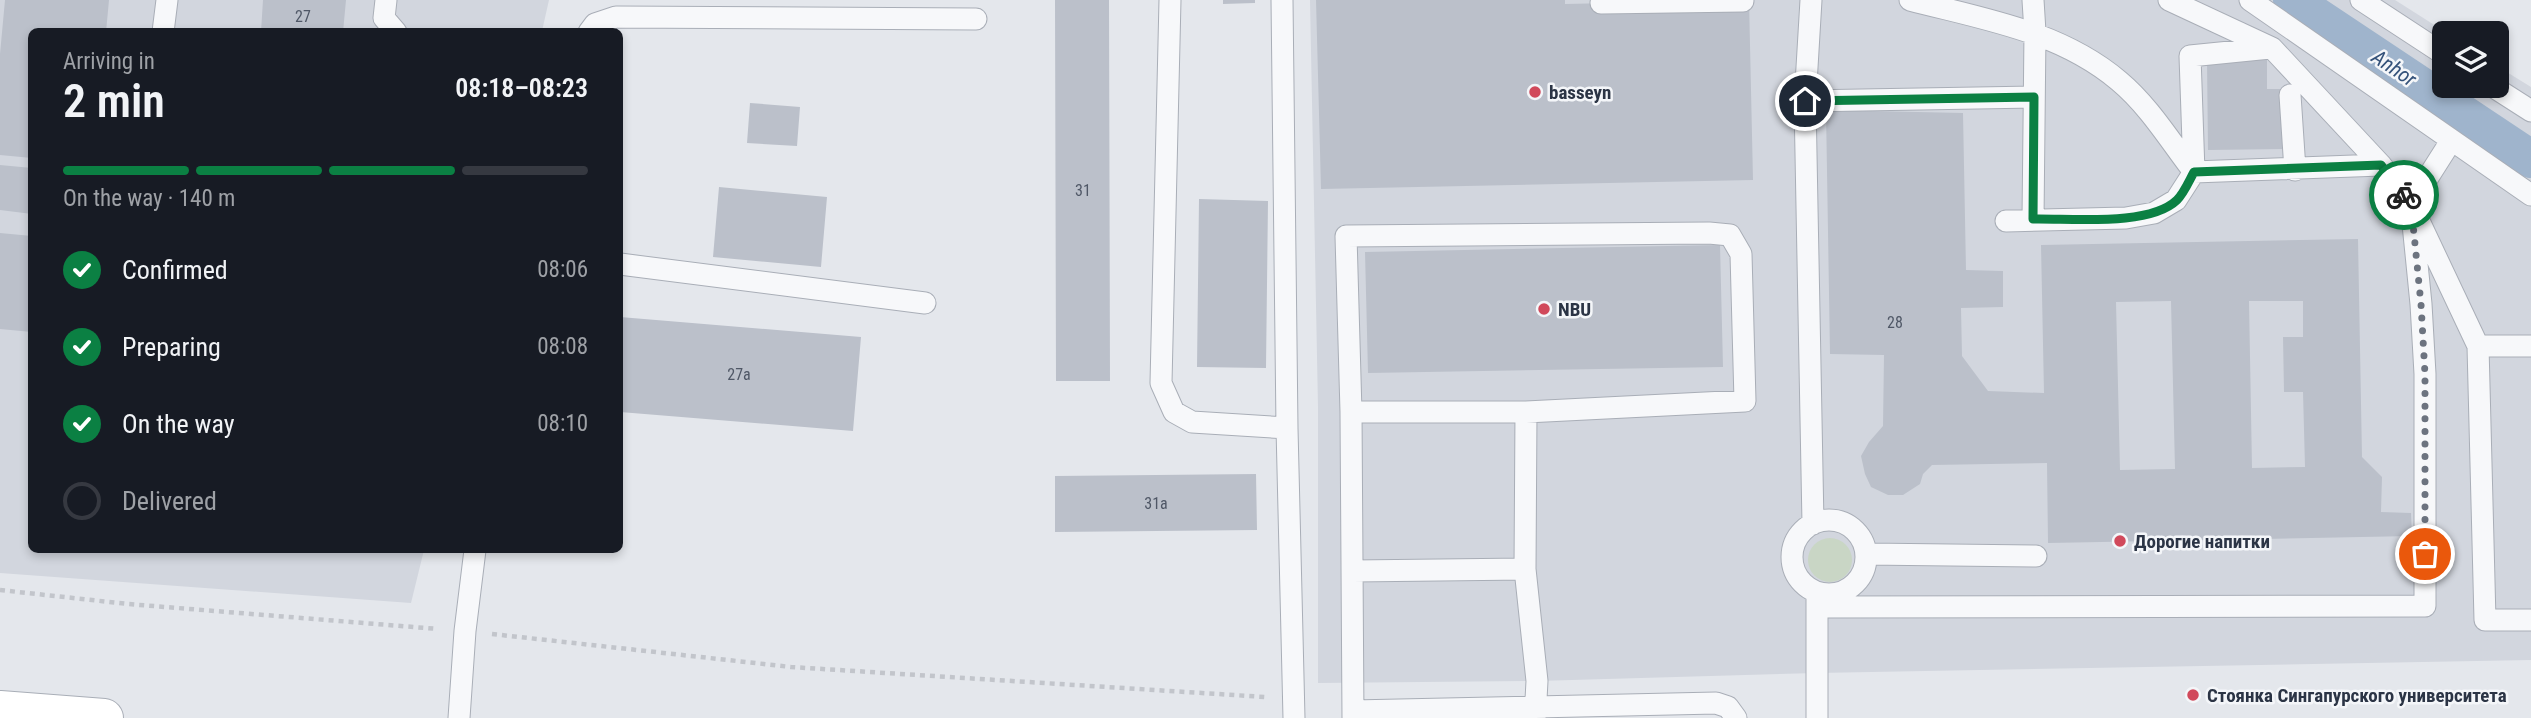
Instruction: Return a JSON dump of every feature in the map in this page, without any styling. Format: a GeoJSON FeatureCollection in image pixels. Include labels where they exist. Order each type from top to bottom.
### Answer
{"type":"FeatureCollection","features":[{"type":"Feature","properties":{"kind":"street"},"geometry":{"type":"LineString","coordinates":[[0,710],[104,718]]}},
{"type":"Feature","properties":{"kind":"lane"},"geometry":{"type":"LineString","coordinates":[[164,28],[167,0]]}},
{"type":"Feature","properties":{"kind":"lane"},"geometry":{"type":"LineString","coordinates":[[386,0],[384,18],[393,28]]}},
{"type":"Feature","properties":{"kind":"lane"},"geometry":{"type":"LineString","coordinates":[[1170,0],[1161,383],[1174,412],[1192,422],[1287,428]]}},
{"type":"Feature","properties":{"kind":"lane"},"geometry":{"type":"LineString","coordinates":[[1282,0],[1287,428],[1294,708]]}},
{"type":"Feature","properties":{"kind":"lane"},"geometry":{"type":"LineString","coordinates":[[1811,0],[1805,101],[1812,524]]}},
{"type":"Feature","properties":{"kind":"lane"},"geometry":{"type":"LineString","coordinates":[[1910,0],[2035,32],[2086,56],[2120,82],[2150,113],[2194,172]]}},
{"type":"Feature","properties":{"kind":"lane"},"geometry":{"type":"LineString","coordinates":[[2033,0],[2033,219]]}},
{"type":"Feature","properties":{"kind":"lane"},"geometry":{"type":"LineString","coordinates":[[2169,0],[2272,48],[2381,165],[2411,204],[2478,346],[2485,620],[2531,620]]}},
{"type":"Feature","properties":{"kind":"lane"},"geometry":{"type":"LineString","coordinates":[[2250,0],[2531,195]]}},
{"type":"Feature","properties":{"kind":"lane"},"geometry":{"type":"LineString","coordinates":[[2361,0],[2432,46]]}},
{"type":"Feature","properties":{"kind":"lane"},"geometry":{"type":"LineString","coordinates":[[1601,3],[1743,1]]}},
{"type":"Feature","properties":{"kind":"lane"},"geometry":{"type":"LineString","coordinates":[[592,28],[595,24],[616,17],[976,19]]}},
{"type":"Feature","properties":{"kind":"lane"},"geometry":{"type":"LineString","coordinates":[[2006,221],[2126,218],[2154,213],[2176,200],[2194,172],[2190,56],[2272,48]]}},
{"type":"Feature","properties":{"kind":"lane"},"geometry":{"type":"LineString","coordinates":[[2290,95],[2295,170]]}},
{"type":"Feature","properties":{"kind":"lane"},"geometry":{"type":"LineString","coordinates":[[1805,101],[2034,97]]}},
{"type":"Feature","properties":{"kind":"lane"},"geometry":{"type":"LineString","coordinates":[[2509,97],[2531,111]]}},
{"type":"Feature","properties":{"kind":"lane"},"geometry":{"type":"LineString","coordinates":[[2165,133],[2192,129]]}},
{"type":"Feature","properties":{"kind":"lane"},"geometry":{"type":"LineString","coordinates":[[1817,599],[2426,606],[2425,374],[2411,204],[2451,141]]}},
{"type":"Feature","properties":{"kind":"lane"},"geometry":{"type":"LineString","coordinates":[[2194,172],[2381,165]]}},
{"type":"Feature","properties":{"kind":"lane"},"geometry":{"type":"LineString","coordinates":[[1351,412],[1525,412],[1745,401],[1741,254],[1730,235],[1346,236],[1351,412],[1353,715],[1535,712],[1716,703],[1728,707],[1736,718]]}},
{"type":"Feature","properties":{"kind":"lane"},"geometry":{"type":"LineString","coordinates":[[623,264],[925,303]]}},
{"type":"Feature","properties":{"kind":"lane"},"geometry":{"type":"LineString","coordinates":[[2478,346],[2531,346]]}},
{"type":"Feature","properties":{"kind":"lane"},"geometry":{"type":"LineString","coordinates":[[1525,412],[1525,569],[1537,681],[1535,712]]}},
{"type":"Feature","properties":{"kind":"lane"},"geometry":{"type":"LineString","coordinates":[[1817,599],[1844,592],[1854,586],[1866,566],[1867,554],[1859,535],[1843,522],[1833,520],[1812,524],[1803,530],[1793,550],[1792,562],[1796,573],[1817,599],[1817,718]]}},
{"type":"Feature","properties":{"kind":"lane"},"geometry":{"type":"LineString","coordinates":[[458,718],[475,553]]}},
{"type":"Feature","properties":{"kind":"lane"},"geometry":{"type":"LineString","coordinates":[[1867,554],[2036,556]]}},
{"type":"Feature","properties":{"kind":"lane"},"geometry":{"type":"LineString","coordinates":[[1353,571],[1525,569]]}},
{"type":"Feature","properties":{"kind":"path"},"geometry":{"type":"LineString","coordinates":[[0,590],[128,604],[465,631],[791,667],[1294,708]]}},
{"type":"Feature","properties":{"kind":"shaded area"},"geometry":{"type":"Polygon","coordinates":[[[0,0],[549,0],[543,28],[28,28],[28,553],[423,553],[411,603],[0,573],[0,0]]]}},
{"type":"Feature","properties":{"kind":"shaded area"},"geometry":{"type":"Polygon","coordinates":[[[1310,0],[2395,0],[2432,23],[2432,98],[2509,98],[2509,73],[2531,87],[2531,660],[1537,681],[1318,683],[1318,407],[1310,0]]]}},
{"type":"Feature","properties":{"kind":"green space"},"geometry":{"type":"Polygon","coordinates":[[[1830,538],[1846,544],[1852,560],[1846,576],[1830,582],[1814,576],[1808,560],[1814,544],[1830,538]]]}},
{"type":"Feature","properties":{"kind":"building"},"geometry":{"type":"Polygon","coordinates":[[[5,0],[109,0],[106,28],[28,28],[28,158],[0,155],[0,54],[5,0]]]}},
{"type":"Feature","properties":{"kind":"building"},"geometry":{"type":"Polygon","coordinates":[[[263,0],[346,0],[343,28],[261,28],[263,0]]]}},
{"type":"Feature","properties":{"kind":"building"},"geometry":{"type":"Polygon","coordinates":[[[1055,0],[1109,0],[1110,381],[1056,381],[1055,0]]]}},
{"type":"Feature","properties":{"kind":"building"},"geometry":{"type":"Polygon","coordinates":[[[1223,0],[1255,0],[1255,3],[1223,4],[1223,0]]]}},
{"type":"Feature","properties":{"kind":"building","name":"basseyn"},"geometry":{"type":"Polygon","coordinates":[[[1316,0],[1565,0],[1565,4],[1749,0],[1753,180],[1321,189],[1316,0]]]}},
{"type":"Feature","properties":{"kind":"building"},"geometry":{"type":"Polygon","coordinates":[[[2267,59],[2267,89],[2282,89],[2283,149],[2208,150],[2207,60],[2267,59]]]}},
{"type":"Feature","properties":{"kind":"building"},"geometry":{"type":"Polygon","coordinates":[[[750,103],[800,107],[797,146],[747,143],[750,103]]]}},
{"type":"Feature","properties":{"kind":"building"},"geometry":{"type":"Polygon","coordinates":[[[1826,110],[1963,113],[1966,270],[2003,271],[2003,307],[1961,308],[1962,356],[1988,391],[2044,393],[2041,245],[2358,239],[2362,457],[2382,477],[2381,512],[2411,513],[2412,536],[2048,543],[2047,463],[1932,465],[1923,474],[1920,484],[1903,495],[1888,495],[1871,487],[1861,456],[1883,426],[1884,355],[1830,354],[1826,110]],[[2171,301],[2116,302],[2120,470],[2175,469],[2171,301]],[[2249,301],[2252,468],[2305,467],[2303,392],[2284,392],[2283,337],[2303,337],[2303,301],[2249,301]]]}},
{"type":"Feature","properties":{"kind":"building"},"geometry":{"type":"Polygon","coordinates":[[[0,165],[28,168],[28,214],[0,210],[0,165]]]}},
{"type":"Feature","properties":{"kind":"building"},"geometry":{"type":"Polygon","coordinates":[[[719,187],[827,197],[821,267],[713,257],[719,187]]]}},
{"type":"Feature","properties":{"kind":"building"},"geometry":{"type":"Polygon","coordinates":[[[1199,199],[1268,201],[1266,368],[1197,367],[1199,199]]]}},
{"type":"Feature","properties":{"kind":"building"},"geometry":{"type":"Polygon","coordinates":[[[0,233],[28,236],[28,332],[0,329],[0,233]]]}},
{"type":"Feature","properties":{"kind":"building","name":"NBU"},"geometry":{"type":"Polygon","coordinates":[[[1720,245],[1723,367],[1368,373],[1365,252],[1720,245]]]}},
{"type":"Feature","properties":{"kind":"building"},"geometry":{"type":"Polygon","coordinates":[[[623,317],[861,337],[853,431],[623,412],[623,317]]]}},
{"type":"Feature","properties":{"kind":"building"},"geometry":{"type":"Polygon","coordinates":[[[1256,474],[1257,530],[1055,532],[1055,476],[1256,474]]]}},
{"type":"Feature","properties":{"kind":"waterway","name":"Anhor"},"geometry":{"type":"LineString","coordinates":[[2292,0],[2531,159]]}},
{"type":"Feature","properties":{"kind":"way so far"},"geometry":{"type":"LineString","coordinates":[[2404,195],[2411,204],[2421,304],[2425,374],[2425,554]]}},
{"type":"Feature","properties":{"kind":"place","name":"basseyn"},"geometry":{"type":"Point","coordinates":[1535,92]}},
{"type":"Feature","properties":{"kind":"place","name":"NBU"},"geometry":{"type":"Point","coordinates":[1544,309]}},
{"type":"Feature","properties":{"kind":"place","name":"Дорогие напитки"},"geometry":{"type":"Point","coordinates":[2120,541]}},
{"type":"Feature","properties":{"kind":"place","name":"Стоянка Сингапурского университета"},"geometry":{"type":"Point","coordinates":[2193,695]}},
{"type":"Feature","properties":{"kind":"route"},"geometry":{"type":"LineString","coordinates":[[1805,101],[2034,97],[2033,219],[2126,218],[2154,213],[2176,200],[2194,172],[2381,165],[2404,195]]}}]}
